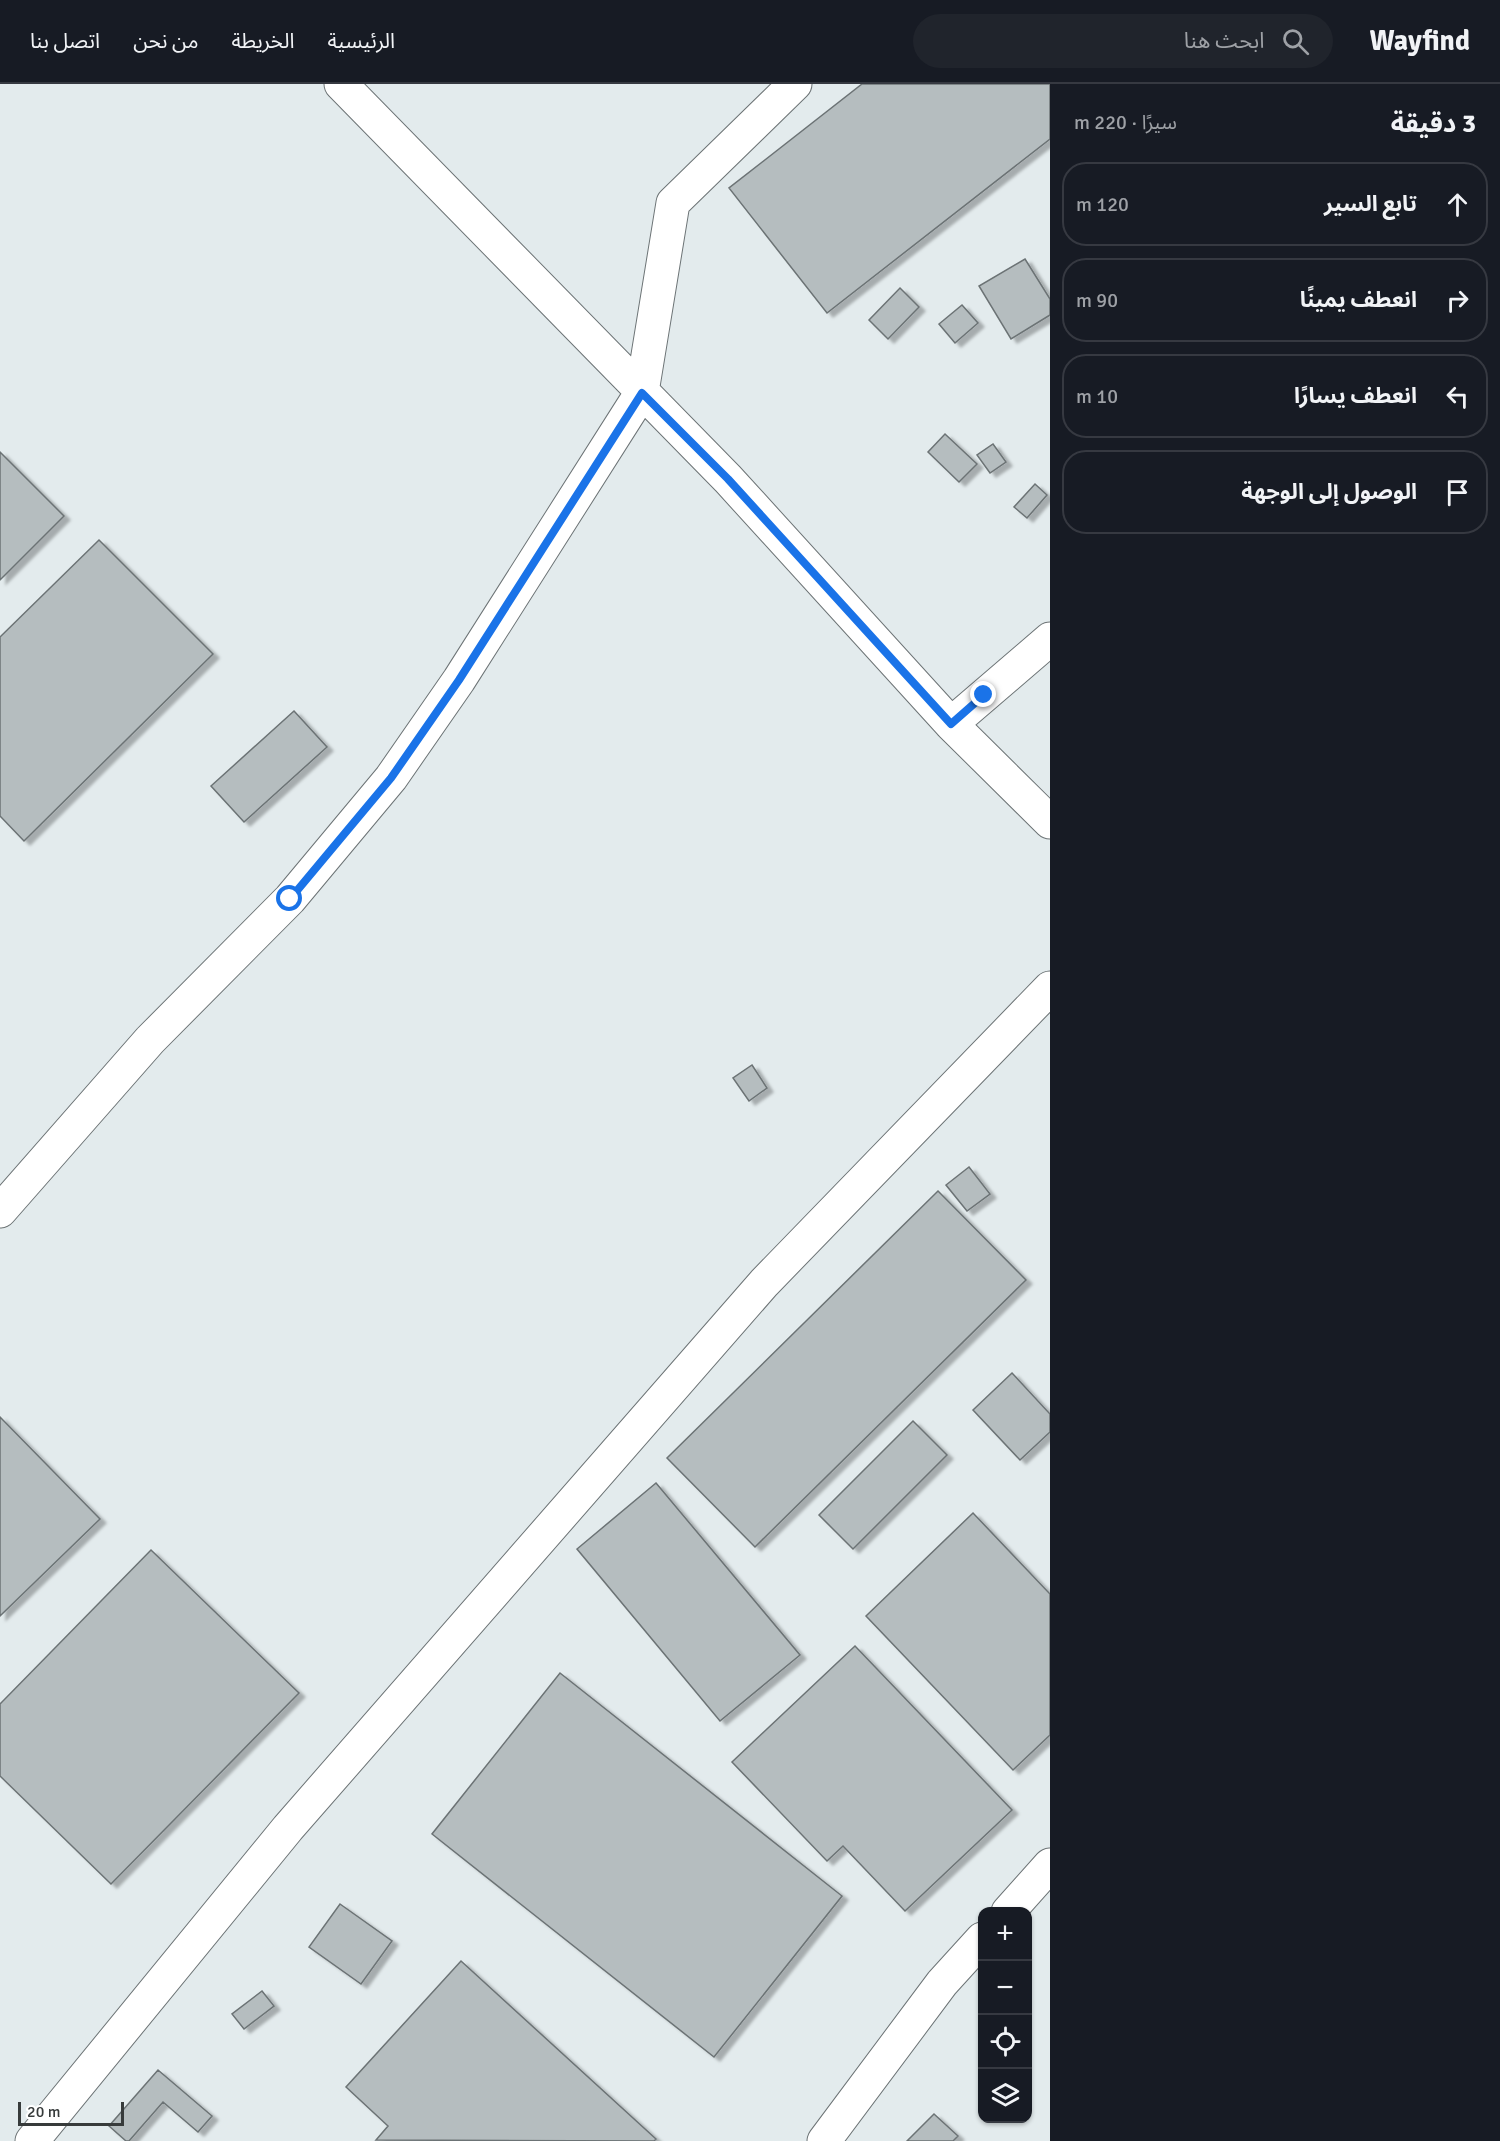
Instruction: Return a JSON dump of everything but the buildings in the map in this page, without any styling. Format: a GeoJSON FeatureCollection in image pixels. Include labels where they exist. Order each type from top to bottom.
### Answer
{"type":"FeatureCollection","features":[{"type":"Feature","properties":{"kind":"street"},"geometry":{"type":"LineString","coordinates":[[341,84],[728,479],[951,724],[1050,822]]}},
{"type":"Feature","properties":{"kind":"street"},"geometry":{"type":"LineString","coordinates":[[0,1211],[150,1040],[290,899],[391,778],[459,680],[642,393],[673,203],[795,84]]}},
{"type":"Feature","properties":{"kind":"street"},"geometry":{"type":"LineString","coordinates":[[951,724],[1050,639]]}},
{"type":"Feature","properties":{"kind":"street"},"geometry":{"type":"LineString","coordinates":[[32,2141],[288,1828],[764,1283],[1050,988]]}},
{"type":"Feature","properties":{"kind":"street"},"geometry":{"type":"LineString","coordinates":[[1012,1907],[1050,1865]]}},
{"type":"Feature","properties":{"kind":"street"},"geometry":{"type":"LineString","coordinates":[[824,2141],[942,1983],[978,1943]]}},
{"type":"Feature","properties":{"kind":"route"},"geometry":{"type":"LineString","coordinates":[[290,899],[391,778],[459,680],[642,393],[728,479],[951,724],[984,695]]}}]}
